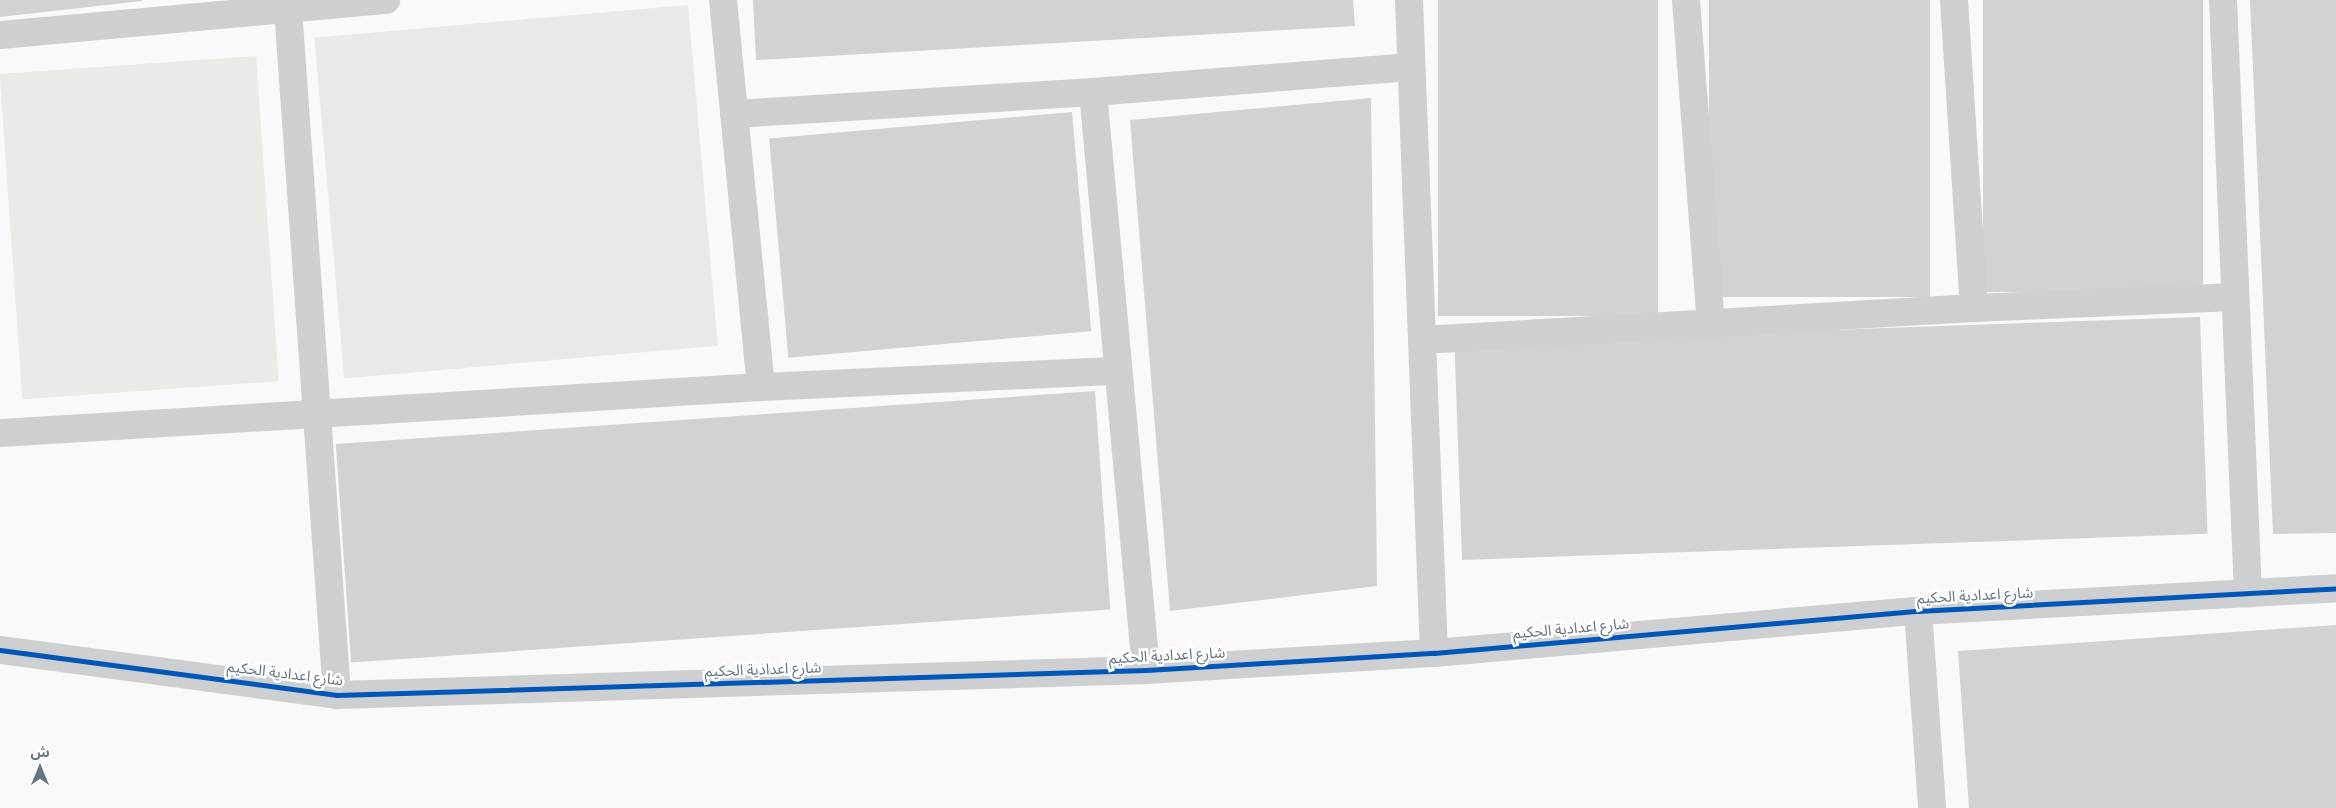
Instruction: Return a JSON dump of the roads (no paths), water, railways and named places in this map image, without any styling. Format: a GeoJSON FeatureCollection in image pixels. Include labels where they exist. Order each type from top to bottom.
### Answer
{"type":"FeatureCollection","features":[{"type":"Feature","properties":{"kind":"street"},"geometry":{"type":"LineString","coordinates":[[0,35],[386,0]]}},
{"type":"Feature","properties":{"kind":"street"},"geometry":{"type":"LineString","coordinates":[[723,0],[761,387]]}},
{"type":"Feature","properties":{"kind":"street"},"geometry":{"type":"LineString","coordinates":[[1409,0],[1434,654]]}},
{"type":"Feature","properties":{"kind":"street"},"geometry":{"type":"LineString","coordinates":[[1686,0],[1711,324]]}},
{"type":"Feature","properties":{"kind":"street"},"geometry":{"type":"LineString","coordinates":[[1954,0],[1974,308]]}},
{"type":"Feature","properties":{"kind":"street"},"geometry":{"type":"LineString","coordinates":[[2223,0],[2248,593]]}},
{"type":"Feature","properties":{"kind":"street"},"geometry":{"type":"LineString","coordinates":[[288,9],[337,695]]}},
{"type":"Feature","properties":{"kind":"street"},"geometry":{"type":"LineString","coordinates":[[734,114],[1093,92],[1411,67]]}},
{"type":"Feature","properties":{"kind":"street"},"geometry":{"type":"LineString","coordinates":[[1093,92],[1146,670]]}},
{"type":"Feature","properties":{"kind":"street"},"geometry":{"type":"LineString","coordinates":[[1422,340],[1974,308],[2236,297]]}},
{"type":"Feature","properties":{"kind":"street"},"geometry":{"type":"LineString","coordinates":[[0,433],[317,416],[761,387],[1118,372]]}},
{"type":"Feature","properties":{"kind":"street","name":"شارع اعدادية الحكيم"},"geometry":{"type":"LineString","coordinates":[[0,650],[337,695],[1146,670],[1434,654],[1918,611],[2336,588]]}},
{"type":"Feature","properties":{"kind":"street"},"geometry":{"type":"LineString","coordinates":[[1918,611],[1932,808]]}}]}
